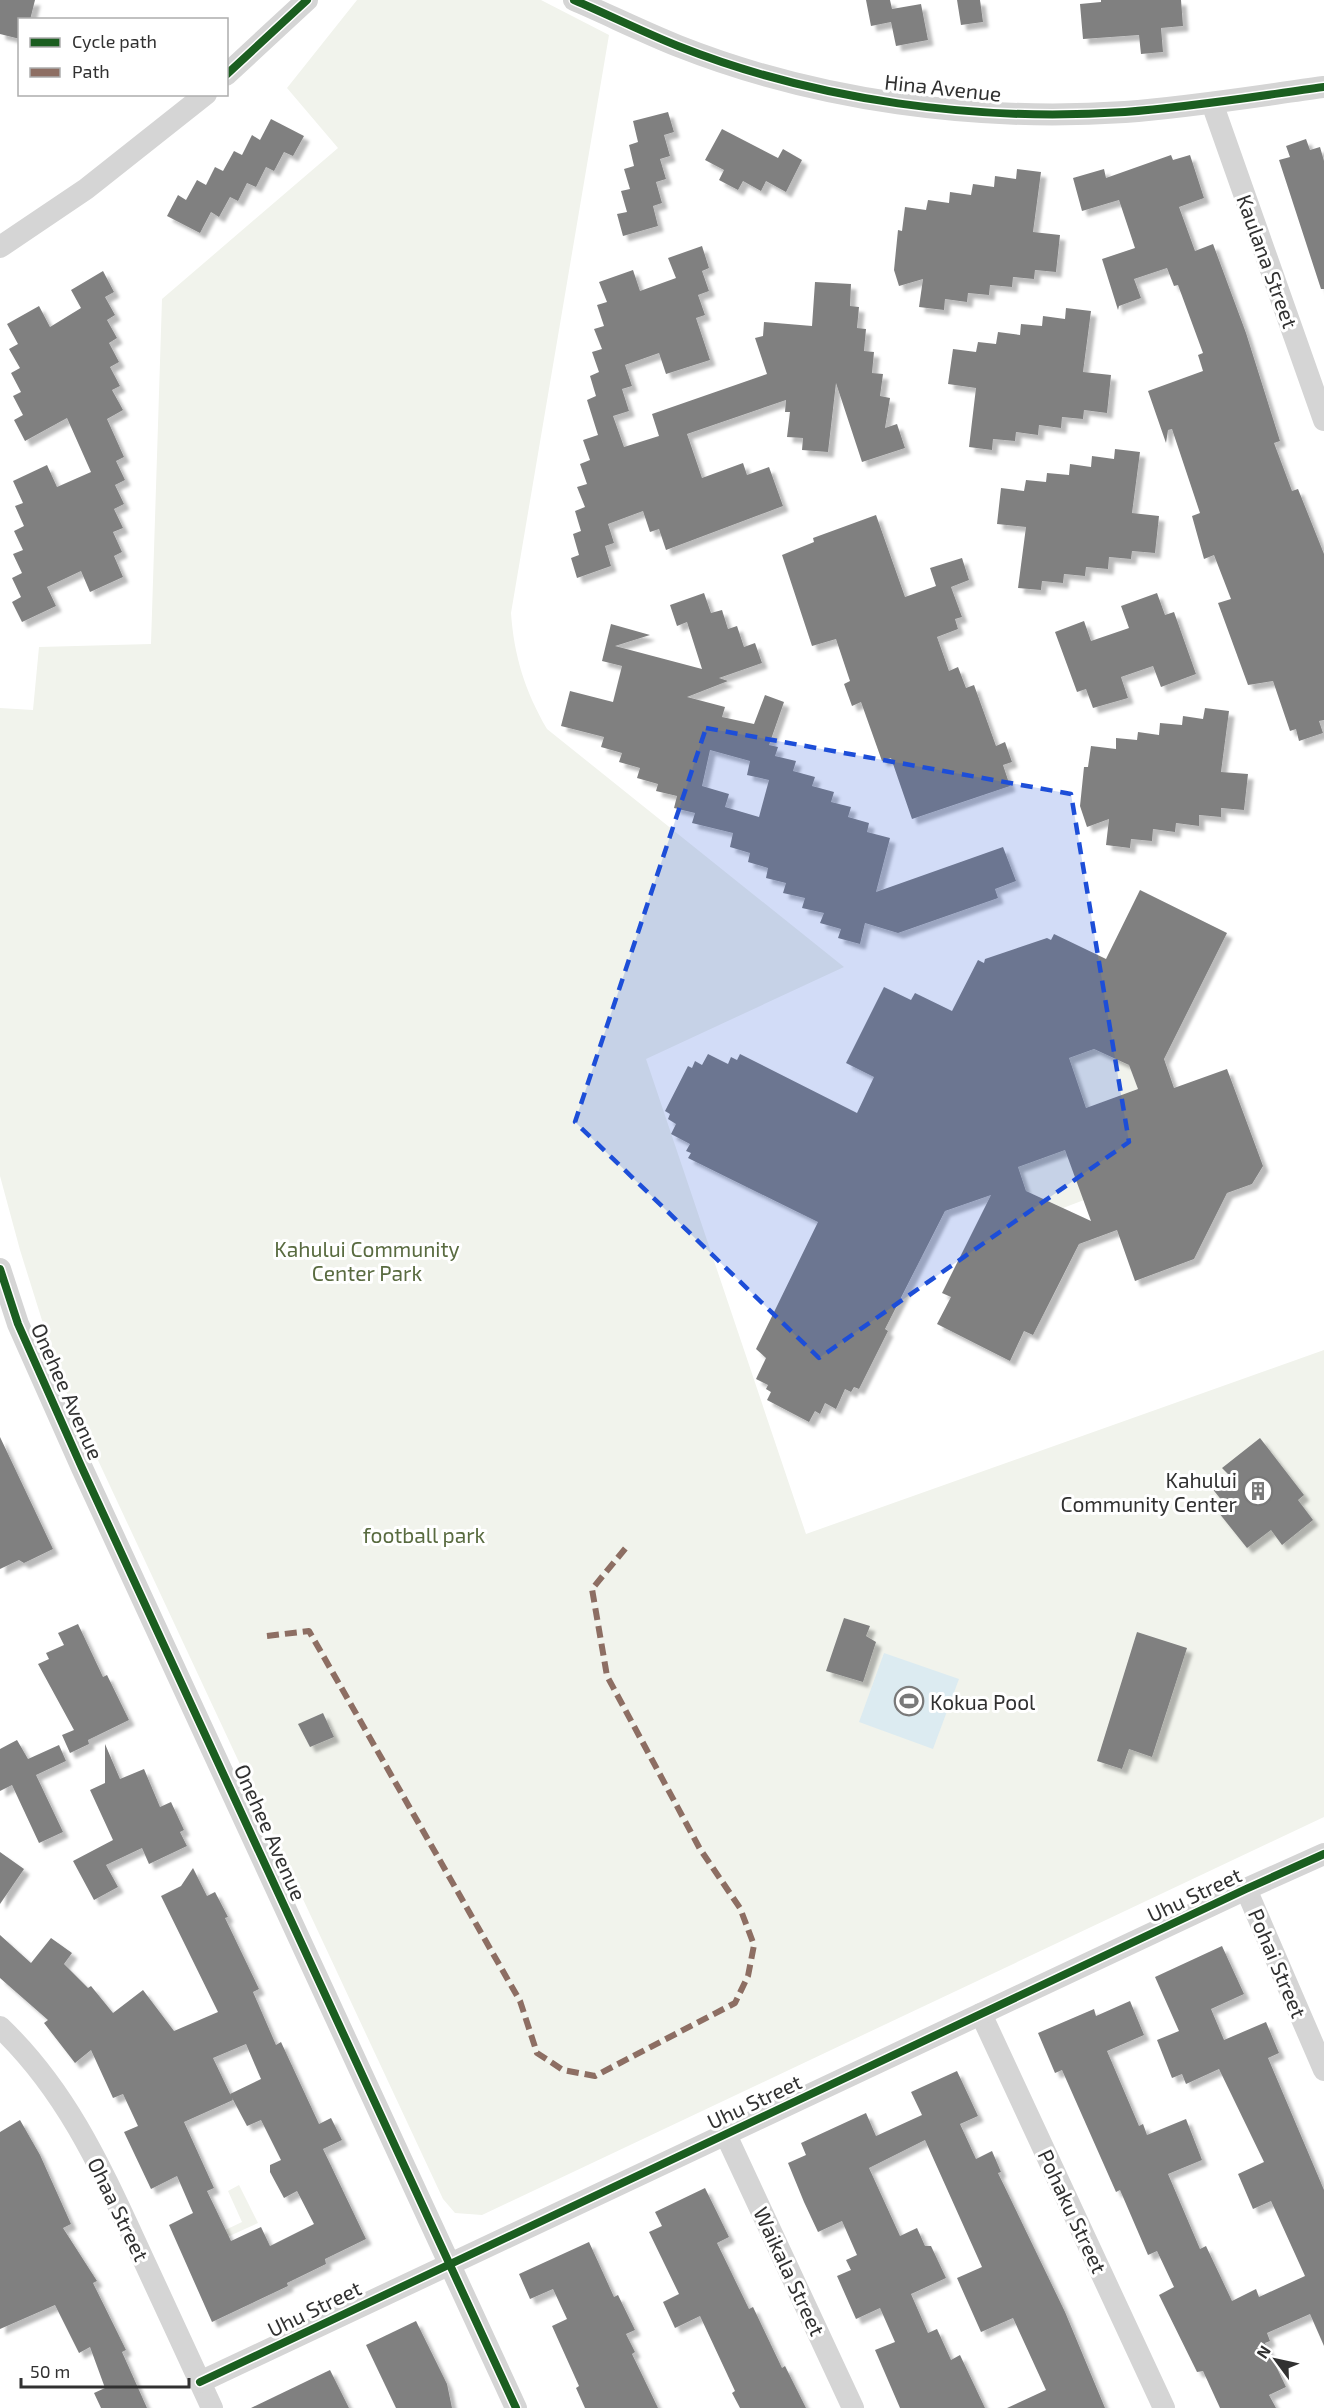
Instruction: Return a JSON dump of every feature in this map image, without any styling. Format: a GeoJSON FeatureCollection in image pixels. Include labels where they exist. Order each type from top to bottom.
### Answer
{"type":"FeatureCollection","features":[{"type":"Feature","properties":{"kind":"street"},"geometry":{"type":"LineString","coordinates":[[228,73],[307,0]]}},
{"type":"Feature","properties":{"kind":"street","name":"Hina Avenue"},"geometry":{"type":"LineString","coordinates":[[574,0],[679,46],[742,67],[807,86],[893,102],[969,110],[1049,113],[1124,112],[1212,103],[1324,87]]}},
{"type":"Feature","properties":{"kind":"street"},"geometry":{"type":"LineString","coordinates":[[0,247],[86,189],[204,96]]}},
{"type":"Feature","properties":{"kind":"street","name":"Kaulana Street"},"geometry":{"type":"LineString","coordinates":[[1212,103],[1324,420]]}},
{"type":"Feature","properties":{"kind":"street","name":"Onehee Avenue"},"geometry":{"type":"LineString","coordinates":[[0,1269],[18,1324],[82,1468],[516,2408]]}},
{"type":"Feature","properties":{"kind":"street","name":"Uhu Street"},"geometry":{"type":"LineString","coordinates":[[200,2382],[1246,1888],[1324,1854]]}},
{"type":"Feature","properties":{"kind":"street","name":"Pohai Street"},"geometry":{"type":"LineString","coordinates":[[1246,1888],[1324,2070]]}},
{"type":"Feature","properties":{"kind":"street","name":"Pohaku Street"},"geometry":{"type":"LineString","coordinates":[[981,2014],[1164,2408]]}},
{"type":"Feature","properties":{"kind":"street","name":"Ohaa Street"},"geometry":{"type":"LineString","coordinates":[[0,2027],[29,2055],[73,2116],[115,2198],[212,2408]]}},
{"type":"Feature","properties":{"kind":"street","name":"Waikala Street"},"geometry":{"type":"LineString","coordinates":[[726,2135],[853,2408]]}},
{"type":"Feature","properties":{"kind":"highlighted area"},"geometry":{"type":"Polygon","coordinates":[[[706,728],[1071,794],[1129,1142],[819,1358],[575,1122],[706,728]]]}},
{"type":"Feature","properties":{"kind":"green space","name":"Kahului Community Center Park"},"geometry":{"type":"Polygon","coordinates":[[[357,0],[541,0],[609,35],[511,613],[513,629],[522,673],[547,729],[844,967],[646,1059],[806,1534],[1324,1350],[1324,1817],[482,2215],[455,2213],[443,2199],[61,1381],[20,1250],[0,1176],[0,708],[33,710],[39,647],[151,644],[162,299],[338,148],[287,88],[357,0]]]}},
{"type":"Feature","properties":{"kind":"green space"},"geometry":{"type":"Polygon","coordinates":[[[1094,1049],[1129,1065],[1138,1089],[1086,1108],[1079,1088],[1063,1094],[1053,1064],[1094,1049]]]}},
{"type":"Feature","properties":{"kind":"green space"},"geometry":{"type":"Polygon","coordinates":[[[1012,1150],[1065,1150],[1084,1200],[1063,1208],[1026,1191],[1012,1150]]]}},
{"type":"Feature","properties":{"kind":"green space"},"geometry":{"type":"Polygon","coordinates":[[[239,2185],[258,2223],[225,2238],[223,2231],[242,2222],[228,2191],[239,2185]]]}},
{"type":"Feature","properties":{"kind":"shaded area","name":"Kokua Pool"},"geometry":{"type":"Polygon","coordinates":[[[884,1653],[959,1679],[933,1749],[859,1722],[884,1653]]]}},
{"type":"Feature","properties":{"kind":"building"},"geometry":{"type":"Polygon","coordinates":[[[0,0],[35,0],[30,18],[18,18],[18,38],[0,34],[0,0]]]}},
{"type":"Feature","properties":{"kind":"building"},"geometry":{"type":"Polygon","coordinates":[[[866,0],[890,0],[892,9],[921,4],[928,40],[896,46],[891,22],[871,26],[866,0]]]}},
{"type":"Feature","properties":{"kind":"building"},"geometry":{"type":"Polygon","coordinates":[[[957,0],[980,0],[983,22],[961,25],[957,0]]]}},
{"type":"Feature","properties":{"kind":"building"},"geometry":{"type":"Polygon","coordinates":[[[1101,0],[1181,0],[1183,26],[1161,28],[1163,52],[1141,54],[1139,35],[1083,39],[1080,4],[1101,2],[1101,0]]]}},
{"type":"Feature","properties":{"kind":"building"},"geometry":{"type":"Polygon","coordinates":[[[668,112],[674,132],[664,135],[670,156],[660,159],[666,179],[656,182],[662,203],[653,206],[658,226],[623,236],[617,214],[627,212],[621,191],[630,189],[624,169],[634,166],[629,145],[638,142],[633,121],[668,112]]]}},
{"type":"Feature","properties":{"kind":"building"},"geometry":{"type":"Polygon","coordinates":[[[271,119],[304,136],[293,156],[284,152],[274,171],[266,167],[256,187],[247,183],[238,201],[230,197],[219,217],[211,212],[200,233],[167,216],[178,195],[186,200],[197,180],[206,185],[215,167],[223,171],[234,151],[242,155],[252,135],[260,140],[271,119]]]}},
{"type":"Feature","properties":{"kind":"building"},"geometry":{"type":"Polygon","coordinates":[[[722,129],[778,158],[783,149],[802,160],[786,192],[766,181],[761,191],[743,181],[738,190],[719,180],[724,170],[705,160],[722,129]]]}},
{"type":"Feature","properties":{"kind":"building"},"geometry":{"type":"Polygon","coordinates":[[[1306,139],[1310,150],[1320,147],[1324,161],[1324,289],[1321,289],[1279,160],[1290,157],[1286,146],[1306,139]]]}},
{"type":"Feature","properties":{"kind":"building"},"geometry":{"type":"Polygon","coordinates":[[[1171,155],[1173,160],[1190,155],[1204,198],[1179,207],[1195,251],[1213,244],[1246,333],[1280,441],[1274,443],[1292,491],[1298,489],[1324,554],[1324,720],[1319,721],[1323,733],[1299,741],[1296,729],[1290,731],[1273,681],[1248,685],[1218,603],[1231,599],[1214,555],[1204,559],[1192,516],[1200,513],[1172,429],[1168,430],[1166,443],[1148,391],[1203,371],[1198,355],[1203,353],[1178,285],[1174,286],[1167,268],[1134,279],[1141,298],[1119,306],[1118,310],[1102,259],[1135,248],[1119,200],[1082,211],[1073,178],[1104,169],[1106,178],[1171,155]]]}},
{"type":"Feature","properties":{"kind":"building"},"geometry":{"type":"Polygon","coordinates":[[[1017,169],[1041,172],[1033,232],[1060,235],[1056,272],[1035,270],[1034,279],[1013,277],[1012,287],[990,285],[989,295],[968,293],[967,302],[945,299],[944,310],[919,307],[923,279],[899,286],[894,270],[898,230],[902,231],[905,207],[926,210],[928,200],[949,203],[950,192],[971,195],[973,184],[994,187],[995,176],[1016,179],[1017,169]]]}},
{"type":"Feature","properties":{"kind":"building"},"geometry":{"type":"Polygon","coordinates":[[[702,246],[709,268],[702,271],[709,291],[698,295],[705,315],[696,318],[710,360],[666,374],[659,353],[625,365],[632,386],[622,389],[629,411],[613,416],[624,447],[659,436],[652,414],[767,374],[755,338],[763,336],[764,322],[812,326],[815,282],[851,284],[850,306],[859,307],[857,328],[866,329],[864,351],[874,352],[872,373],[883,374],[880,396],[890,398],[885,428],[897,424],[905,448],[862,462],[836,383],[828,452],[802,450],[803,438],[787,437],[790,412],[785,412],[786,400],[687,434],[702,478],[743,463],[747,475],[769,467],[783,506],[666,550],[659,529],[650,532],[643,511],[608,524],[614,543],[605,546],[611,566],[577,578],[571,558],[579,555],[573,534],[581,531],[575,511],[585,507],[577,487],[587,484],[580,464],[590,460],[583,440],[598,435],[587,400],[596,396],[590,376],[599,372],[592,352],[602,349],[594,329],[604,326],[597,305],[607,302],[599,282],[633,270],[640,291],[676,278],[668,258],[702,246]]]}},
{"type":"Feature","properties":{"kind":"building"},"geometry":{"type":"Polygon","coordinates":[[[103,271],[114,292],[105,297],[115,315],[107,320],[117,338],[109,343],[119,362],[110,367],[120,386],[112,390],[123,410],[107,419],[124,457],[116,461],[125,480],[115,485],[124,504],[114,509],[123,528],[113,532],[122,552],[114,556],[123,577],[90,592],[81,571],[47,587],[56,606],[22,622],[12,602],[21,597],[12,578],[22,573],[13,554],[23,550],[14,531],[24,526],[15,506],[23,503],[13,481],[47,465],[57,487],[91,472],[67,418],[25,441],[14,420],[23,415],[13,396],[21,392],[11,373],[20,368],[9,349],[18,344],[7,324],[39,306],[50,327],[81,308],[71,290],[103,271]]]}},
{"type":"Feature","properties":{"kind":"building"},"geometry":{"type":"Polygon","coordinates":[[[1066,308],[1091,311],[1083,372],[1111,375],[1107,413],[1084,410],[1083,419],[1062,417],[1061,428],[1039,425],[1038,435],[1016,432],[1015,441],[993,439],[992,450],[969,447],[976,388],[948,384],[953,349],[976,352],[978,342],[996,344],[998,332],[1020,335],[1021,324],[1042,326],[1043,316],[1065,319],[1066,308]]]}},
{"type":"Feature","properties":{"kind":"building"},"geometry":{"type":"Polygon","coordinates":[[[1115,449],[1140,452],[1132,513],[1159,516],[1155,553],[1132,551],[1131,559],[1109,557],[1108,569],[1086,567],[1085,576],[1064,574],[1063,583],[1042,581],[1041,590],[1018,588],[1026,527],[997,524],[1001,488],[1024,491],[1026,480],[1046,482],[1047,473],[1069,475],[1070,464],[1091,467],[1092,456],[1114,459],[1115,449]]]}},
{"type":"Feature","properties":{"kind":"building"},"geometry":{"type":"Polygon","coordinates":[[[876,515],[905,597],[936,586],[930,568],[962,558],[969,580],[951,587],[962,617],[955,619],[958,629],[937,637],[949,671],[958,667],[966,688],[974,685],[996,746],[1005,742],[1012,762],[1003,765],[1010,786],[912,819],[891,758],[882,761],[861,702],[852,706],[844,684],[850,681],[836,639],[812,646],[782,555],[814,542],[813,538],[876,515]]]}},
{"type":"Feature","properties":{"kind":"building"},"geometry":{"type":"Polygon","coordinates":[[[704,593],[711,613],[722,610],[728,629],[737,626],[744,647],[755,643],[762,663],[719,678],[728,681],[687,697],[725,707],[722,717],[754,724],[765,695],[784,702],[769,745],[778,747],[775,756],[796,761],[793,771],[815,777],[812,786],[834,792],[831,802],[851,807],[848,817],[869,823],[867,832],[890,838],[876,892],[1003,847],[1016,881],[995,889],[998,898],[898,933],[865,923],[860,944],[838,938],[841,929],[820,923],[824,913],[802,908],[805,898],[783,893],[786,883],[766,878],[768,868],[748,862],[750,853],[730,847],[733,833],[692,823],[695,813],[674,808],[677,796],[656,791],[658,784],[637,778],[640,768],[619,762],[622,753],[601,747],[604,737],[561,726],[570,691],[613,702],[622,666],[602,661],[611,624],[650,635],[615,646],[702,669],[687,622],[677,626],[670,605],[704,593]],[[710,750],[702,786],[729,794],[725,807],[759,817],[769,780],[747,775],[750,761],[710,750]]]}},
{"type":"Feature","properties":{"kind":"building"},"geometry":{"type":"Polygon","coordinates":[[[1157,593],[1165,615],[1174,612],[1196,674],[1161,687],[1153,666],[1121,677],[1128,698],[1093,708],[1086,689],[1077,692],[1055,632],[1084,621],[1091,641],[1129,628],[1121,606],[1157,593]]]}},
{"type":"Feature","properties":{"kind":"building"},"geometry":{"type":"Polygon","coordinates":[[[1205,708],[1229,711],[1221,772],[1248,774],[1244,810],[1221,808],[1221,817],[1199,815],[1199,826],[1176,823],[1175,832],[1153,829],[1152,841],[1131,839],[1130,848],[1106,845],[1109,819],[1087,827],[1080,806],[1084,767],[1088,767],[1091,746],[1116,749],[1116,738],[1137,740],[1138,732],[1159,735],[1160,723],[1182,725],[1183,716],[1203,719],[1205,708]]]}},
{"type":"Feature","properties":{"kind":"building"},"geometry":{"type":"Polygon","coordinates":[[[1140,890],[1227,933],[1164,1059],[1174,1088],[1227,1069],[1263,1166],[1252,1184],[1227,1193],[1194,1259],[1135,1281],[1117,1230],[1079,1244],[1033,1335],[1024,1331],[1010,1361],[937,1324],[951,1297],[942,1293],[991,1195],[945,1211],[885,1329],[888,1331],[859,1389],[854,1387],[851,1392],[845,1389],[836,1409],[825,1403],[820,1414],[815,1411],[809,1422],[767,1400],[771,1392],[766,1389],[768,1385],[756,1379],[766,1358],[756,1349],[818,1222],[688,1158],[691,1153],[686,1151],[690,1144],[671,1134],[676,1124],[668,1119],[670,1114],[665,1111],[688,1066],[692,1068],[695,1061],[702,1065],[708,1054],[728,1064],[731,1057],[737,1060],[740,1054],[857,1113],[874,1077],[846,1063],[884,987],[911,1000],[915,993],[952,1011],[978,960],[984,963],[985,959],[1047,938],[1051,940],[1054,934],[1106,959],[1140,890]],[[1094,1049],[1069,1058],[1086,1108],[1138,1089],[1129,1065],[1094,1049]],[[1065,1150],[1018,1167],[1026,1191],[1091,1221],[1065,1150]]]}},
{"type":"Feature","properties":{"kind":"building"},"geometry":{"type":"Polygon","coordinates":[[[0,1437],[53,1549],[24,1563],[19,1560],[0,1569],[0,1437]]]}},
{"type":"Feature","properties":{"kind":"building","name":"Kahului Community Center"},"geometry":{"type":"Polygon","coordinates":[[[1260,1438],[1304,1495],[1298,1500],[1313,1520],[1282,1545],[1271,1530],[1247,1548],[1215,1508],[1223,1502],[1211,1487],[1228,1474],[1222,1468],[1260,1438]]]}},
{"type":"Feature","properties":{"kind":"building"},"geometry":{"type":"Polygon","coordinates":[[[844,1618],[870,1626],[866,1636],[876,1642],[863,1682],[826,1671],[844,1618]]]}},
{"type":"Feature","properties":{"kind":"building"},"geometry":{"type":"Polygon","coordinates":[[[78,1624],[103,1677],[107,1675],[129,1720],[88,1740],[89,1744],[70,1753],[62,1735],[74,1730],[38,1664],[49,1659],[46,1653],[64,1645],[58,1633],[78,1624]]]}},
{"type":"Feature","properties":{"kind":"building"},"geometry":{"type":"Polygon","coordinates":[[[1137,1632],[1187,1648],[1152,1757],[1129,1749],[1122,1769],[1097,1761],[1137,1632]]]}},
{"type":"Feature","properties":{"kind":"building"},"geometry":{"type":"Polygon","coordinates":[[[323,1713],[334,1737],[310,1747],[298,1724],[323,1713]]]}},
{"type":"Feature","properties":{"kind":"building"},"geometry":{"type":"Polygon","coordinates":[[[17,1740],[28,1759],[59,1745],[66,1761],[36,1775],[63,1832],[39,1843],[12,1785],[0,1791],[0,1749],[17,1740]]]}},
{"type":"Feature","properties":{"kind":"building"},"geometry":{"type":"Polygon","coordinates":[[[105,1744],[120,1779],[144,1769],[160,1807],[171,1802],[184,1830],[180,1832],[187,1846],[149,1864],[142,1848],[106,1865],[118,1887],[94,1900],[73,1861],[113,1840],[90,1790],[105,1783],[105,1744]]]}},
{"type":"Feature","properties":{"kind":"building"},"geometry":{"type":"Polygon","coordinates":[[[0,1852],[24,1869],[0,1904],[0,1852]]]}},
{"type":"Feature","properties":{"kind":"building"},"geometry":{"type":"Polygon","coordinates":[[[193,1868],[207,1896],[215,1892],[259,1989],[253,1992],[276,2045],[281,2042],[319,2124],[331,2118],[342,2140],[323,2149],[366,2239],[325,2259],[326,2264],[287,2283],[288,2286],[212,2322],[169,2225],[193,2213],[177,2176],[151,2189],[124,2132],[138,2126],[123,2094],[113,2098],[91,2050],[75,2063],[44,2023],[48,2020],[0,1978],[0,1935],[31,1963],[51,1938],[72,1953],[64,1964],[88,1988],[91,1986],[113,2013],[143,1990],[174,2031],[218,2012],[161,1896],[181,1886],[193,1868]],[[246,2044],[213,2058],[230,2094],[261,2079],[246,2044]],[[233,2100],[184,2122],[214,2188],[207,2191],[231,2241],[261,2227],[270,2246],[314,2224],[297,2191],[284,2198],[270,2172],[270,2165],[281,2160],[261,2120],[247,2126],[233,2100]]]}},
{"type":"Feature","properties":{"kind":"building"},"geometry":{"type":"Polygon","coordinates":[[[1222,1946],[1244,1994],[1211,2009],[1224,2040],[1266,2022],[1279,2053],[1268,2058],[1324,2190],[1324,2346],[1310,2314],[1267,2333],[1270,2341],[1265,2343],[1286,2387],[1269,2395],[1276,2408],[1220,2408],[1203,2371],[1197,2372],[1159,2295],[1174,2287],[1157,2251],[1148,2255],[1120,2190],[1116,2192],[1062,2070],[1055,2073],[1038,2033],[1094,2009],[1096,2016],[1130,2001],[1144,2035],[1107,2051],[1139,2126],[1143,2124],[1147,2135],[1186,2119],[1202,2160],[1168,2174],[1200,2249],[1206,2246],[1232,2301],[1256,2289],[1259,2297],[1305,2276],[1271,2201],[1253,2209],[1238,2174],[1264,2162],[1219,2069],[1186,2084],[1182,2074],[1172,2078],[1157,2040],[1179,2031],[1155,1977],[1222,1946]]]}},
{"type":"Feature","properties":{"kind":"building"},"geometry":{"type":"Polygon","coordinates":[[[957,2071],[978,2116],[960,2124],[976,2159],[992,2151],[1001,2172],[998,2173],[1065,2312],[1105,2408],[1007,2408],[1046,2390],[1013,2318],[981,2332],[957,2278],[982,2267],[925,2140],[869,2168],[900,2236],[917,2228],[925,2246],[931,2246],[946,2278],[911,2294],[928,2333],[937,2329],[951,2360],[960,2355],[985,2408],[900,2408],[875,2350],[895,2342],[880,2308],[856,2319],[837,2276],[851,2270],[846,2260],[857,2255],[842,2221],[818,2232],[804,2202],[788,2163],[806,2155],[801,2143],[866,2113],[876,2136],[922,2115],[911,2092],[957,2071]]]}},
{"type":"Feature","properties":{"kind":"building"},"geometry":{"type":"Polygon","coordinates":[[[20,2120],[40,2155],[71,2224],[63,2228],[97,2281],[93,2283],[126,2350],[122,2352],[147,2408],[101,2408],[94,2393],[105,2388],[90,2347],[79,2353],[55,2305],[0,2329],[0,2132],[20,2120]]]}},
{"type":"Feature","properties":{"kind":"building"},"geometry":{"type":"Polygon","coordinates":[[[705,2188],[729,2237],[717,2243],[749,2309],[753,2307],[782,2368],[785,2366],[806,2408],[740,2408],[732,2393],[735,2391],[700,2316],[675,2328],[663,2302],[679,2294],[649,2232],[662,2226],[655,2212],[705,2188]]]}},
{"type":"Feature","properties":{"kind":"building"},"geometry":{"type":"Polygon","coordinates":[[[589,2242],[614,2297],[618,2295],[635,2330],[626,2334],[635,2352],[632,2354],[658,2408],[585,2408],[576,2388],[579,2386],[552,2326],[567,2319],[553,2289],[530,2299],[519,2274],[589,2242]]]}},
{"type":"Feature","properties":{"kind":"building"},"geometry":{"type":"Polygon","coordinates":[[[416,2321],[447,2384],[452,2408],[396,2408],[366,2345],[416,2321]]]}},
{"type":"Feature","properties":{"kind":"building"},"geometry":{"type":"Polygon","coordinates":[[[330,2370],[349,2408],[251,2408],[330,2370]]]}},
{"type":"Feature","properties":{"kind":"marked path"},"geometry":{"type":"LineString","coordinates":[[267,1636],[309,1631],[520,2001],[537,2053],[563,2070],[595,2076],[735,2003],[748,1976],[754,1945],[740,1908],[700,1849],[607,1676],[592,1589],[629,1544]]}},
{"type":"Feature","properties":{"kind":"cycle path"},"geometry":{"type":"LineString","coordinates":[[228,73],[307,0]]}},
{"type":"Feature","properties":{"kind":"cycle path"},"geometry":{"type":"LineString","coordinates":[[574,0],[678,46],[786,81],[841,94],[955,110],[1012,114],[1125,112],[1324,87]]}},
{"type":"Feature","properties":{"kind":"cycle path"},"geometry":{"type":"LineString","coordinates":[[0,1269],[18,1324],[82,1468],[516,2408]]}},
{"type":"Feature","properties":{"kind":"cycle path"},"geometry":{"type":"LineString","coordinates":[[200,2382],[1324,1854]]}},
{"type":"Feature","properties":{"kind":"place","name":"Kahului Community Center"},"geometry":{"type":"Point","coordinates":[1258,1491]}},
{"type":"Feature","properties":{"kind":"place","name":"Kokua Pool"},"geometry":{"type":"Point","coordinates":[909,1701]}},
{"type":"Feature","properties":{"kind":"park label","name":"football park"},"geometry":{"type":"Point","coordinates":[424,1534]}}]}
